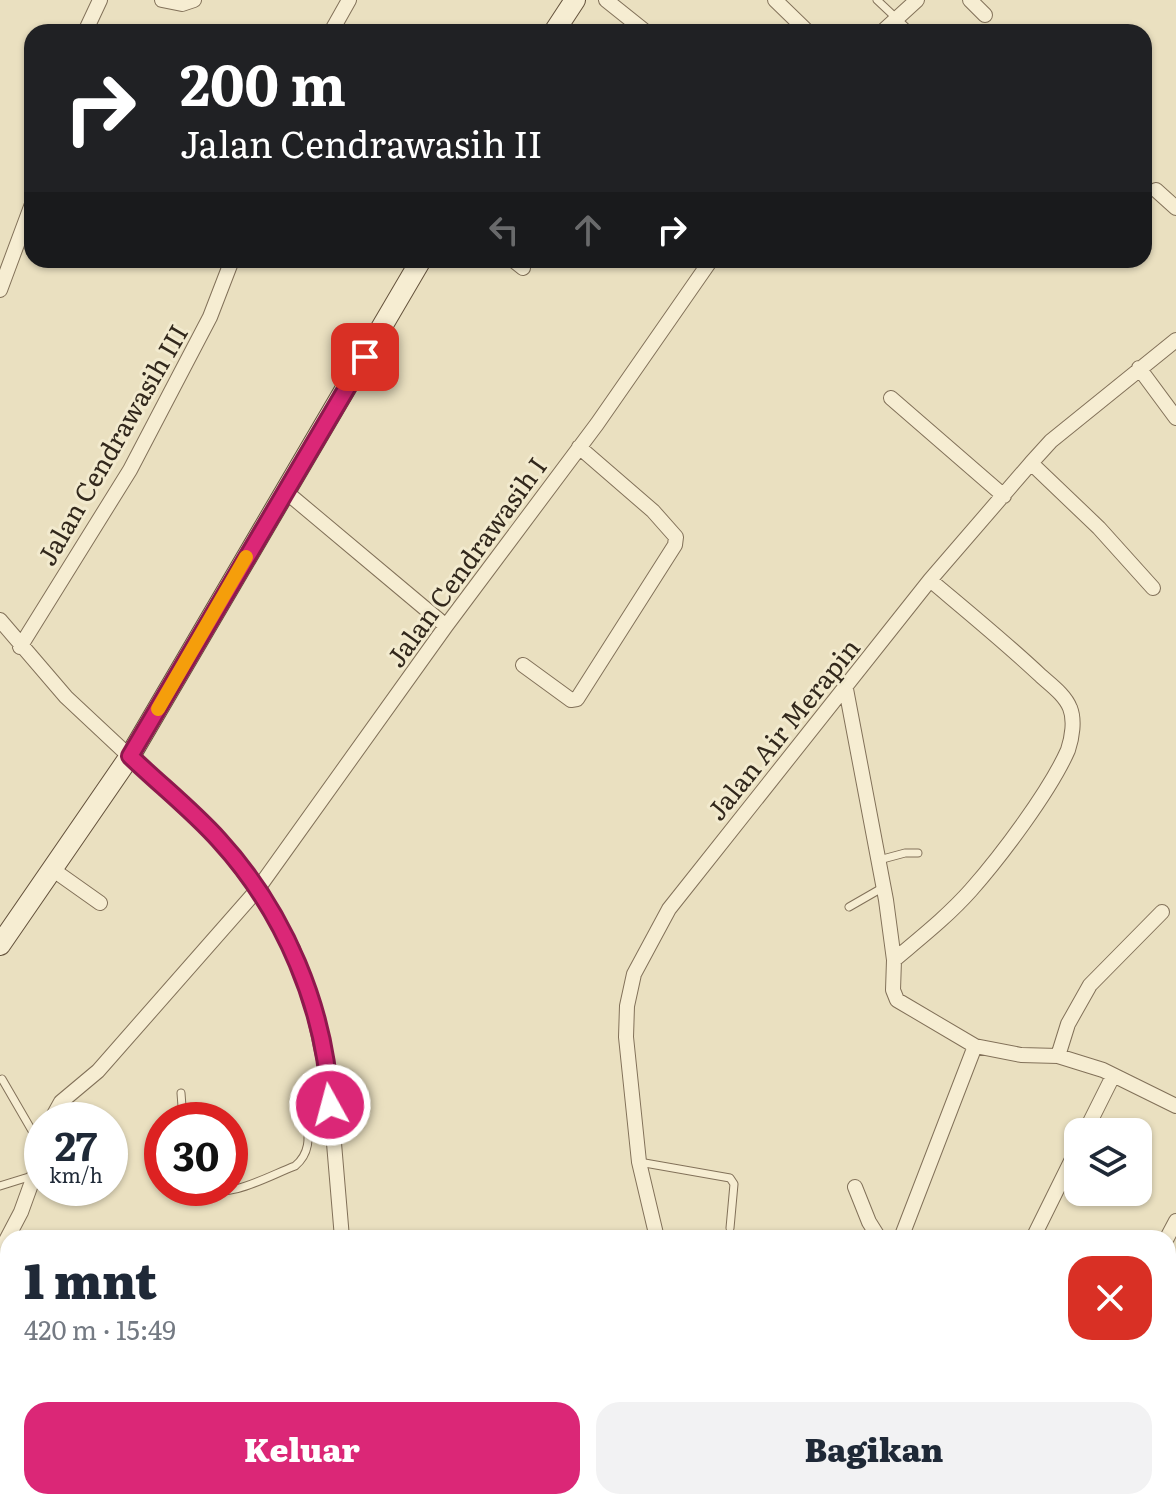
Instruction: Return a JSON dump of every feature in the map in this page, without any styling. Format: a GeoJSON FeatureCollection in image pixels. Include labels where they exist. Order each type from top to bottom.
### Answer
{"type":"FeatureCollection","features":[{"type":"Feature","properties":{"kind":"street"},"geometry":{"type":"LineString","coordinates":[[89,24],[100,0]]}},
{"type":"Feature","properties":{"kind":"street"},"geometry":{"type":"LineString","coordinates":[[162,0],[182,4],[194,0]]}},
{"type":"Feature","properties":{"kind":"street"},"geometry":{"type":"LineString","coordinates":[[336,24],[349,0]]}},
{"type":"Feature","properties":{"kind":"street"},"geometry":{"type":"LineString","coordinates":[[559,24],[575,0]]}},
{"type":"Feature","properties":{"kind":"street"},"geometry":{"type":"LineString","coordinates":[[606,0],[636,24]]}},
{"type":"Feature","properties":{"kind":"street"},"geometry":{"type":"LineString","coordinates":[[775,0],[800,24]]}},
{"type":"Feature","properties":{"kind":"street"},"geometry":{"type":"LineString","coordinates":[[890,24],[917,0]]}},
{"type":"Feature","properties":{"kind":"street"},"geometry":{"type":"LineString","coordinates":[[970,0],[985,15]]}},
{"type":"Feature","properties":{"kind":"street"},"geometry":{"type":"LineString","coordinates":[[1156,190],[1176,208]]}},
{"type":"Feature","properties":{"kind":"street"},"geometry":{"type":"LineString","coordinates":[[0,290],[24,226]]}},
{"type":"Feature","properties":{"kind":"street","name":"Jalan Cendrawasih III"},"geometry":{"type":"LineString","coordinates":[[20,647],[130,470],[210,317],[229,268]]}},
{"type":"Feature","properties":{"kind":"street"},"geometry":{"type":"LineString","coordinates":[[0,945],[130,756],[416,268]]}},
{"type":"Feature","properties":{"kind":"street","name":"Jalan Cendrawasih I"},"geometry":{"type":"LineString","coordinates":[[61,1102],[98,1071],[257,890],[705,268]]}},
{"type":"Feature","properties":{"kind":"street","name":"Jalan Air Merapin"},"geometry":{"type":"LineString","coordinates":[[655,1230],[639,1162],[626,1037],[627,1006],[634,974],[669,909],[930,580],[1031,463],[1051,441],[1176,341]]}},
{"type":"Feature","properties":{"kind":"street"},"geometry":{"type":"LineString","coordinates":[[1139,368],[1176,418]]}},
{"type":"Feature","properties":{"kind":"street"},"geometry":{"type":"LineString","coordinates":[[891,398],[1004,496]]}},
{"type":"Feature","properties":{"kind":"street"},"geometry":{"type":"LineString","coordinates":[[523,665],[571,700],[577,699],[675,545],[676,537],[653,511],[579,447]]}},
{"type":"Feature","properties":{"kind":"street"},"geometry":{"type":"LineString","coordinates":[[1031,463],[1099,528],[1153,588]]}},
{"type":"Feature","properties":{"kind":"street"},"geometry":{"type":"LineString","coordinates":[[285,491],[446,626]]}},
{"type":"Feature","properties":{"kind":"street"},"geometry":{"type":"LineString","coordinates":[[894,960],[935,926],[991,866],[1053,777],[1071,735],[1071,710],[1063,697],[930,580]]}},
{"type":"Feature","properties":{"kind":"street"},"geometry":{"type":"LineString","coordinates":[[0,620],[66,697],[220,841],[257,890],[293,949],[314,1014],[329,1084],[341,1230]]}},
{"type":"Feature","properties":{"kind":"street"},"geometry":{"type":"LineString","coordinates":[[846,689],[884,886],[894,960],[893,990],[897,1000],[975,1046],[1021,1055],[1058,1056],[1113,1076],[1176,1106]]}},
{"type":"Feature","properties":{"kind":"street"},"geometry":{"type":"LineString","coordinates":[[52,869],[100,903]]}},
{"type":"Feature","properties":{"kind":"street"},"geometry":{"type":"LineString","coordinates":[[1058,1056],[1068,1024],[1090,985],[1162,912]]}},
{"type":"Feature","properties":{"kind":"street"},"geometry":{"type":"LineString","coordinates":[[904,1230],[975,1046]]}},
{"type":"Feature","properties":{"kind":"street"},"geometry":{"type":"LineString","coordinates":[[1092,1118],[1113,1076]]}},
{"type":"Feature","properties":{"kind":"street"},"geometry":{"type":"LineString","coordinates":[[1037,1230],[1064,1175]]}},
{"type":"Feature","properties":{"kind":"street"},"geometry":{"type":"LineString","coordinates":[[855,1187],[874,1230]]}},
{"type":"Feature","properties":{"kind":"street"},"geometry":{"type":"LineString","coordinates":[[12,1230],[24,1204]]}},
{"type":"Feature","properties":{"kind":"lane"},"geometry":{"type":"LineString","coordinates":[[877,0],[902,24]]}},
{"type":"Feature","properties":{"kind":"lane"},"geometry":{"type":"LineString","coordinates":[[879,860],[918,853]]}},
{"type":"Feature","properties":{"kind":"lane"},"geometry":{"type":"LineString","coordinates":[[849,907],[884,886]]}},
{"type":"Feature","properties":{"kind":"lane"},"geometry":{"type":"LineString","coordinates":[[2,1079],[24,1119]]}},
{"type":"Feature","properties":{"kind":"lane"},"geometry":{"type":"LineString","coordinates":[[248,1183],[301,1161],[309,1140],[307,1097],[314,1089],[329,1084]]}},
{"type":"Feature","properties":{"kind":"lane"},"geometry":{"type":"LineString","coordinates":[[181,1093],[182,1102]]}},
{"type":"Feature","properties":{"kind":"lane"},"geometry":{"type":"LineString","coordinates":[[639,1162],[730,1178],[734,1184],[730,1228]]}},
{"type":"Feature","properties":{"kind":"lane"},"geometry":{"type":"LineString","coordinates":[[0,1186],[24,1178]]}},
{"type":"Feature","properties":{"kind":"slow traffic"},"geometry":{"type":"LineString","coordinates":[[158,709],[246,557]]}},
{"type":"Feature","properties":{"kind":"route"},"geometry":{"type":"LineString","coordinates":[[330,1105],[329,1084],[314,1014],[293,949],[257,890],[220,841],[130,756],[365,357]]}}]}
